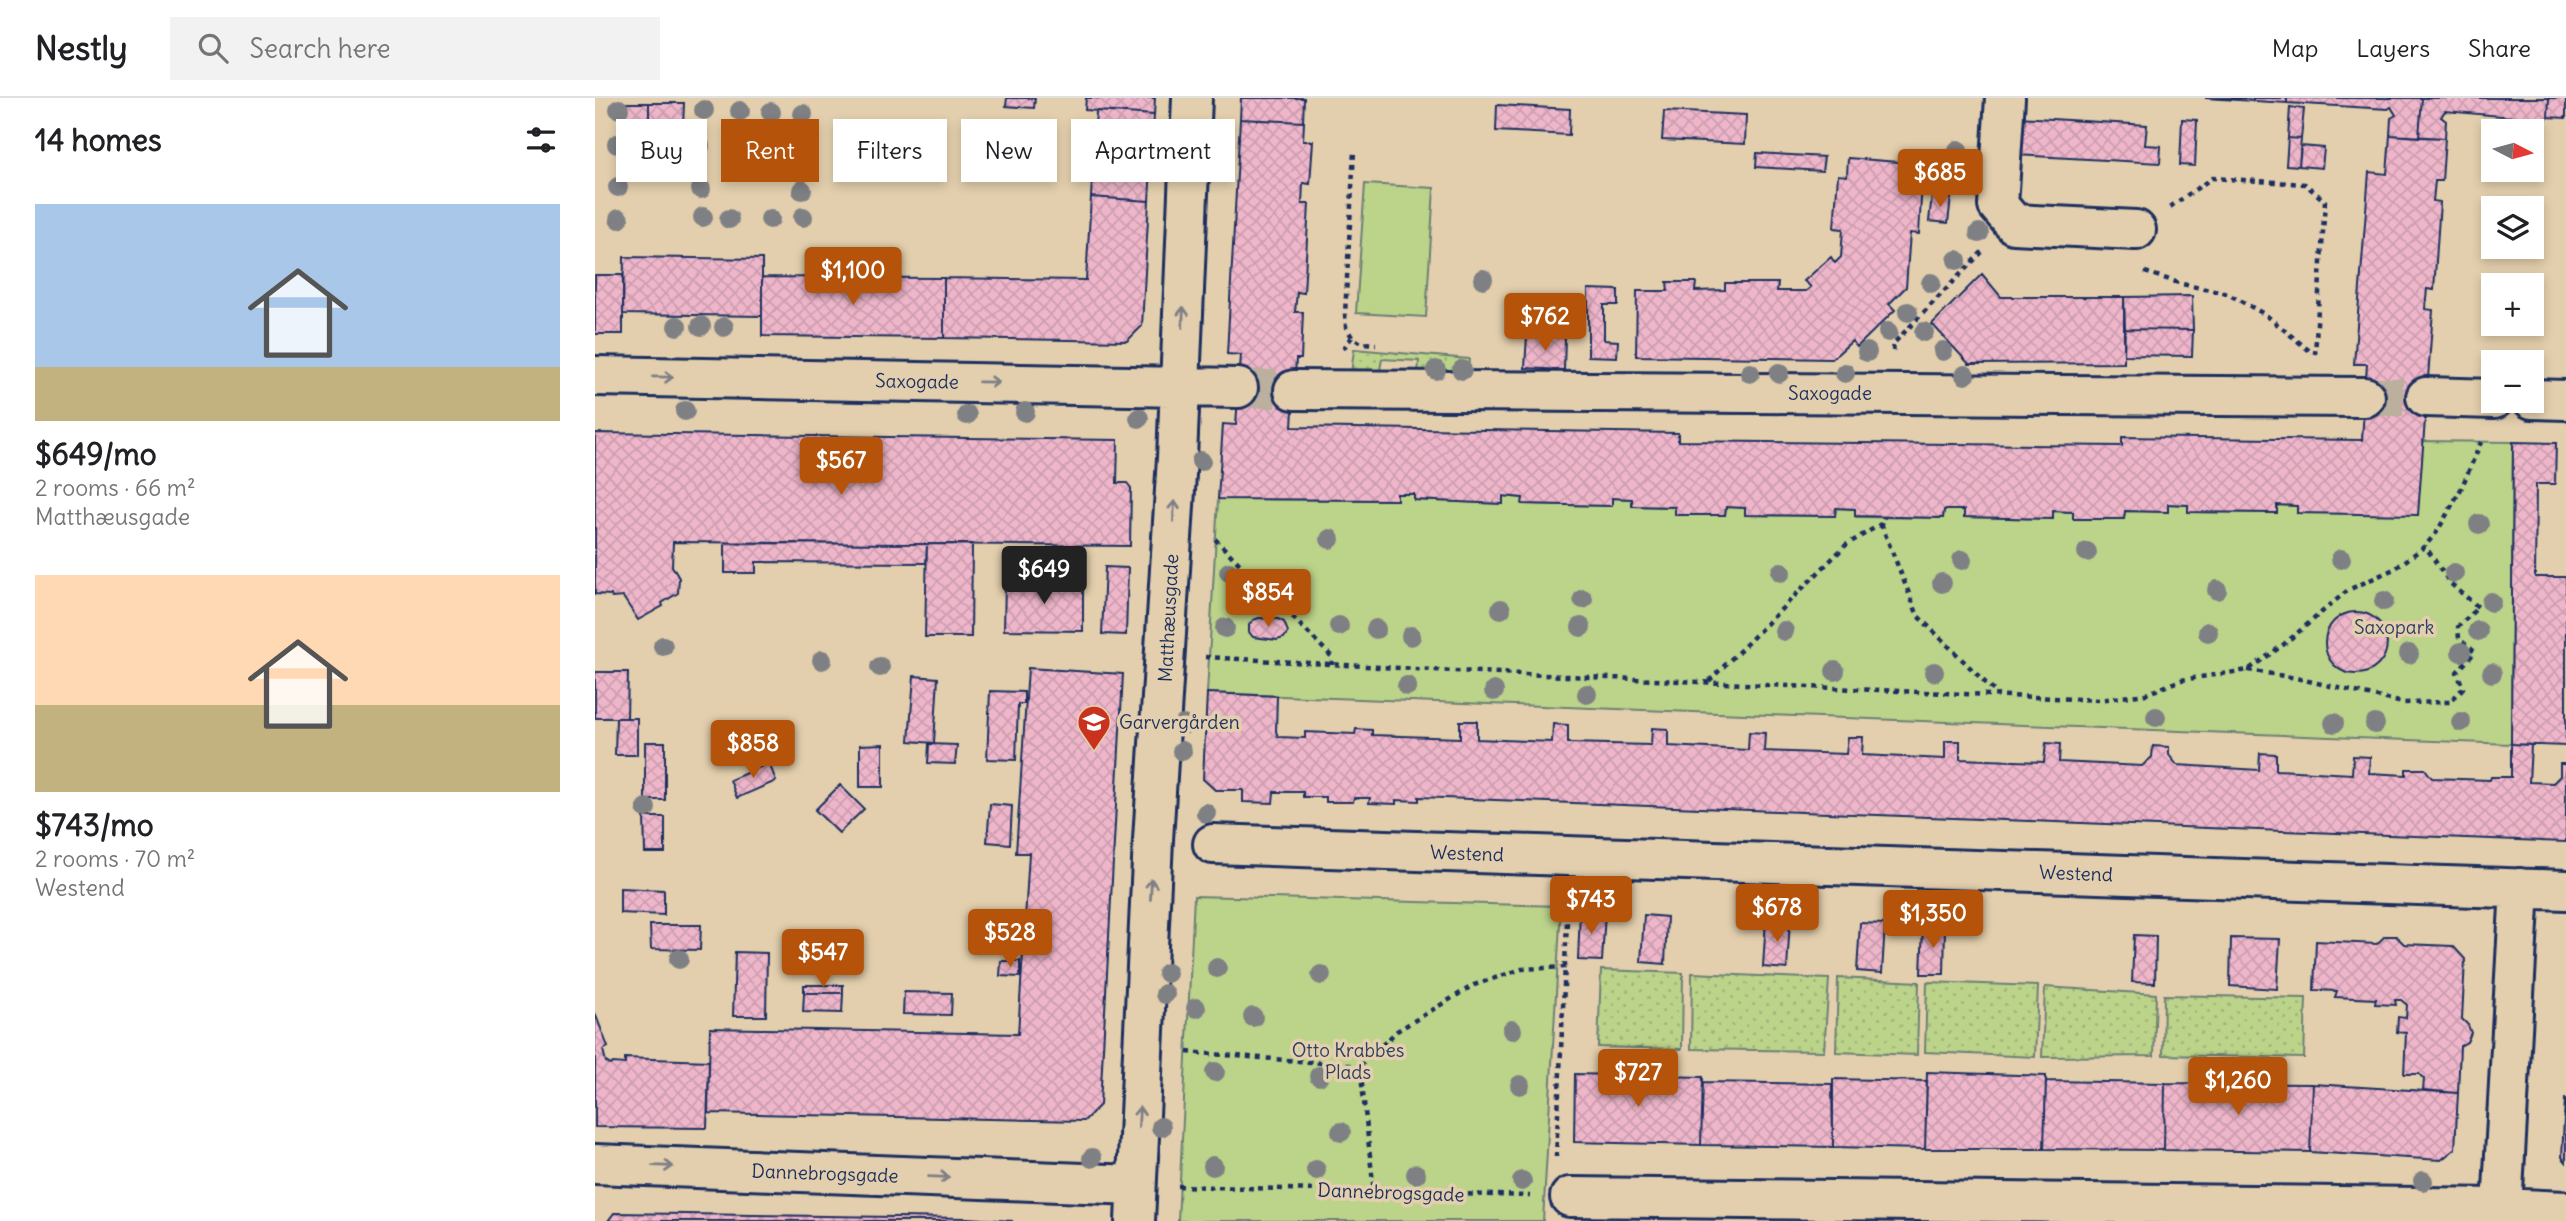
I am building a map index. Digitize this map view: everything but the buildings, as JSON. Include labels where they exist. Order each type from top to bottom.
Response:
[{"type":"street","name":"Matthæusgade","points":[[1135,1203],[1173,522],[1192,98]]},
{"type":"street","points":[[2005,98],[1997,205],[2014,224],[2136,230]]},
{"type":"street","name":"Saxogade","points":[[595,376],[1238,388]]},
{"type":"street","name":"Saxogade","points":[[1294,390],[2365,397]]},
{"type":"street","points":[[2426,397],[2481,399]]},
{"type":"street","points":[[2544,399],[2566,400]]},
{"type":"street","name":"Westend","points":[[1213,844],[2566,890]]},
{"type":"street","points":[[2502,1208],[2520,888]]},
{"type":"street","name":"Dannebrogsgade","points":[[595,1164],[1135,1203]]},
{"type":"street","points":[[1562,1197],[2566,1210]]},
{"type":"path","points":[[1352,337],[1346,327],[1345,314],[1354,151]]},
{"type":"path","points":[[2212,178],[2305,184],[2325,201],[2315,356],[2266,315],[2228,293],[2182,284],[2138,270],[2136,230],[2212,178]]},
{"type":"path","points":[[1884,394],[1894,343],[1969,263],[2014,224]]},
{"type":"path","points":[[2248,670],[2283,645],[2348,590],[2396,568],[2425,546],[2437,532],[2456,498],[2481,442],[2488,413]]},
{"type":"path","points":[[1708,682],[1846,545],[1881,524],[1884,517]]},
{"type":"path","points":[[1173,522],[1216,540],[1332,657],[1332,665]]},
{"type":"path","points":[[1881,524],[1918,616],[1998,695]]},
{"type":"path","points":[[1209,657],[2099,700],[2146,694],[2181,680],[2248,670],[2296,678],[2403,703],[2450,702],[2463,688],[2457,672],[2475,652],[2459,639],[2458,626],[2478,607],[2450,583],[2425,546]]},
{"type":"path","points":[[1562,1197],[1569,857]]},
{"type":"path","points":[[1143,1049],[1360,1066],[1397,1031],[1474,985],[1522,969],[1566,967]]},
{"type":"path","points":[[1360,1066],[1374,1192]]},
{"type":"path","name":"Dannebrogsgade","points":[[1135,1203],[1374,1192],[1562,1197]]},
{"type":"green space","points":[[1365,184],[1434,188],[1426,317],[1356,313]]},
{"type":"green space","points":[[1354,349],[1469,359],[1468,376],[1418,374],[1419,361],[1382,359],[1379,375],[1351,374]]},
{"type":"green space","name":"Saxopark","points":[[2423,441],[2513,442],[2511,744],[1207,693],[1218,499],[1397,500],[1397,494],[1414,494],[1414,500],[1503,504],[1503,496],[1523,498],[1523,504],[1611,506],[1612,498],[1632,499],[1632,506],[1675,507],[1675,515],[1725,515],[1726,507],[1745,508],[1746,515],[1834,516],[1836,508],[1855,509],[1856,517],[1943,518],[1944,510],[1964,510],[1964,517],[2053,519],[2053,511],[2073,512],[2074,519],[2123,519],[2125,511],[2168,512],[2168,504],[2188,505],[2189,512],[2276,513],[2277,505],[2297,506],[2297,513]]},
{"type":"green space","name":"Otto Krabbes Plads","points":[[1194,896],[1561,906],[1543,1221],[1178,1221]]},
{"type":"green space","points":[[1601,970],[1683,973],[1682,1049],[1598,1047]]},
{"type":"green space","points":[[1692,973],[1829,979],[1824,1051],[1691,1049]]},
{"type":"green space","points":[[1838,978],[1919,982],[1917,1055],[1836,1052]]},
{"type":"green space","points":[[1927,982],[2038,986],[2035,1057],[1925,1052]]},
{"type":"green space","points":[[2045,987],[2156,994],[2154,1056],[2042,1057]]},
{"type":"green space","points":[[2164,995],[2306,998],[2304,1058],[2163,1055]]},
{"type":"tunnel","points":[[1238,388],[1294,390]]},
{"type":"tunnel","points":[[2365,397],[2426,397]]},
{"type":"place","name":"Garvergården","points":[[1094,752]]}]
